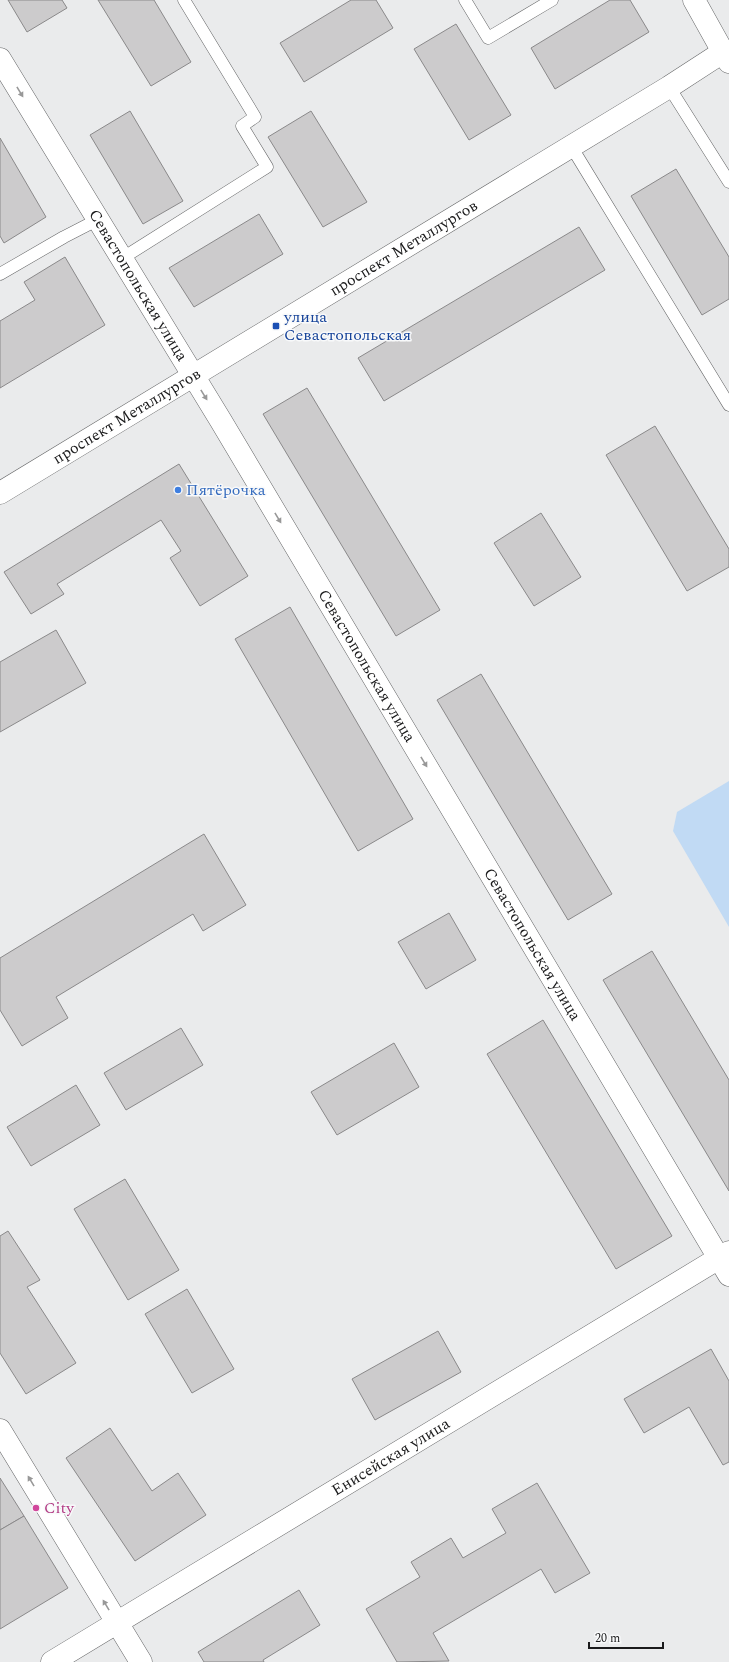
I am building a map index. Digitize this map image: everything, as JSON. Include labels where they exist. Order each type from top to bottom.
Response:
[{"type":"street","points":[[694,0],[726,57]]},
{"type":"street","name":"проспект Металлургов","points":[[0,493],[669,87],[726,57]]},
{"type":"street","name":"Севастопольская улица","points":[[0,59],[192,376],[221,421],[726,1262]]},
{"type":"street","name":"Енисейская улица","points":[[52,1662],[726,1262]]},
{"type":"street","points":[[0,1430],[140,1662]]},
{"type":"lane","points":[[121,259],[267,167],[242,126],[255,117],[184,0]]},
{"type":"lane","points":[[465,0],[488,38],[552,0]]},
{"type":"lane","points":[[669,87],[729,182]]},
{"type":"lane","points":[[571,146],[729,405]]},
{"type":"lane","points":[[0,274],[64,237],[98,220]]},
{"type":"shaded area","points":[[729,781],[729,927],[673,831],[677,812]]},
{"type":"building","points":[[8,0],[62,0],[67,8],[27,32]]},
{"type":"building","points":[[98,0],[154,0],[191,62],[151,86]]},
{"type":"building","points":[[351,0],[376,0],[393,28],[304,82],[280,43]]},
{"type":"building","points":[[610,0],[630,0],[649,32],[555,89],[531,48]]},
{"type":"building","points":[[456,24],[511,115],[469,140],[414,49]]},
{"type":"building","points":[[130,111],[183,201],[143,224],[90,135]]},
{"type":"building","points":[[311,111],[367,202],[323,227],[268,137]]},
{"type":"building","points":[[0,138],[46,217],[4,243],[0,236]]},
{"type":"building","points":[[676,169],[729,257],[729,299],[702,315],[631,196]]},
{"type":"building","points":[[259,214],[283,254],[194,307],[169,268]]},
{"type":"building","points":[[579,227],[605,270],[384,401],[358,358]]},
{"type":"building","points":[[65,257],[105,325],[0,388],[0,321],[35,300],[24,282]]},
{"type":"building","points":[[307,388],[440,610],[396,636],[263,414]]},
{"type":"building","points":[[655,426],[729,549],[729,567],[687,591],[606,455]]},
{"type":"building","points":[[179,464],[248,576],[200,606],[170,558],[181,551],[161,520],[57,584],[64,594],[31,614],[4,572]]},
{"type":"building","points":[[541,513],[581,577],[534,606],[494,543]]},
{"type":"building","points":[[290,607],[413,819],[358,851],[235,639]]},
{"type":"building","points":[[56,630],[86,683],[0,732],[0,662]]},
{"type":"building","points":[[481,674],[612,894],[568,920],[437,700]]},
{"type":"building","points":[[204,834],[246,905],[203,931],[193,914],[56,997],[68,1018],[22,1046],[0,1010],[0,958]]},
{"type":"building","points":[[449,913],[476,960],[426,989],[398,942]]},
{"type":"building","points":[[652,951],[729,1080],[729,1191],[603,980]]},
{"type":"building","points":[[543,1020],[672,1236],[616,1269],[487,1054]]},
{"type":"building","points":[[181,1028],[203,1065],[126,1110],[104,1073]]},
{"type":"building","points":[[394,1043],[419,1087],[337,1135],[311,1092]]},
{"type":"building","points":[[76,1085],[100,1125],[31,1166],[7,1127]]},
{"type":"building","points":[[125,1179],[179,1270],[128,1300],[74,1209]]},
{"type":"building","points":[[8,1231],[40,1280],[27,1287],[76,1363],[26,1394],[0,1353],[0,1236]]},
{"type":"building","points":[[187,1289],[234,1369],[192,1393],[145,1314]]},
{"type":"building","points":[[438,1331],[461,1372],[375,1420],[352,1379]]},
{"type":"building","points":[[711,1349],[729,1381],[729,1462],[723,1465],[689,1407],[644,1433],[624,1399]]},
{"type":"building","points":[[110,1428],[152,1491],[178,1473],[206,1515],[135,1561],[66,1458]]},
{"type":"building","points":[[0,1478],[24,1516],[0,1530]]},
{"type":"building","points":[[537,1483],[590,1573],[555,1593],[541,1569],[433,1633],[449,1661],[397,1662],[366,1609],[420,1577],[411,1562],[451,1538],[463,1558],[506,1533],[492,1509]]},
{"type":"building","points":[[24,1516],[68,1588],[0,1629],[0,1530]]},
{"type":"building","points":[[299,1590],[320,1625],[263,1660],[264,1662],[204,1662],[198,1652]]},
{"type":"place","name":"улица Севастопольская","points":[[276,326]]},
{"type":"place","name":"Пятёрочка","points":[[178,490]]},
{"type":"place","name":"City","points":[[36,1508]]}]
